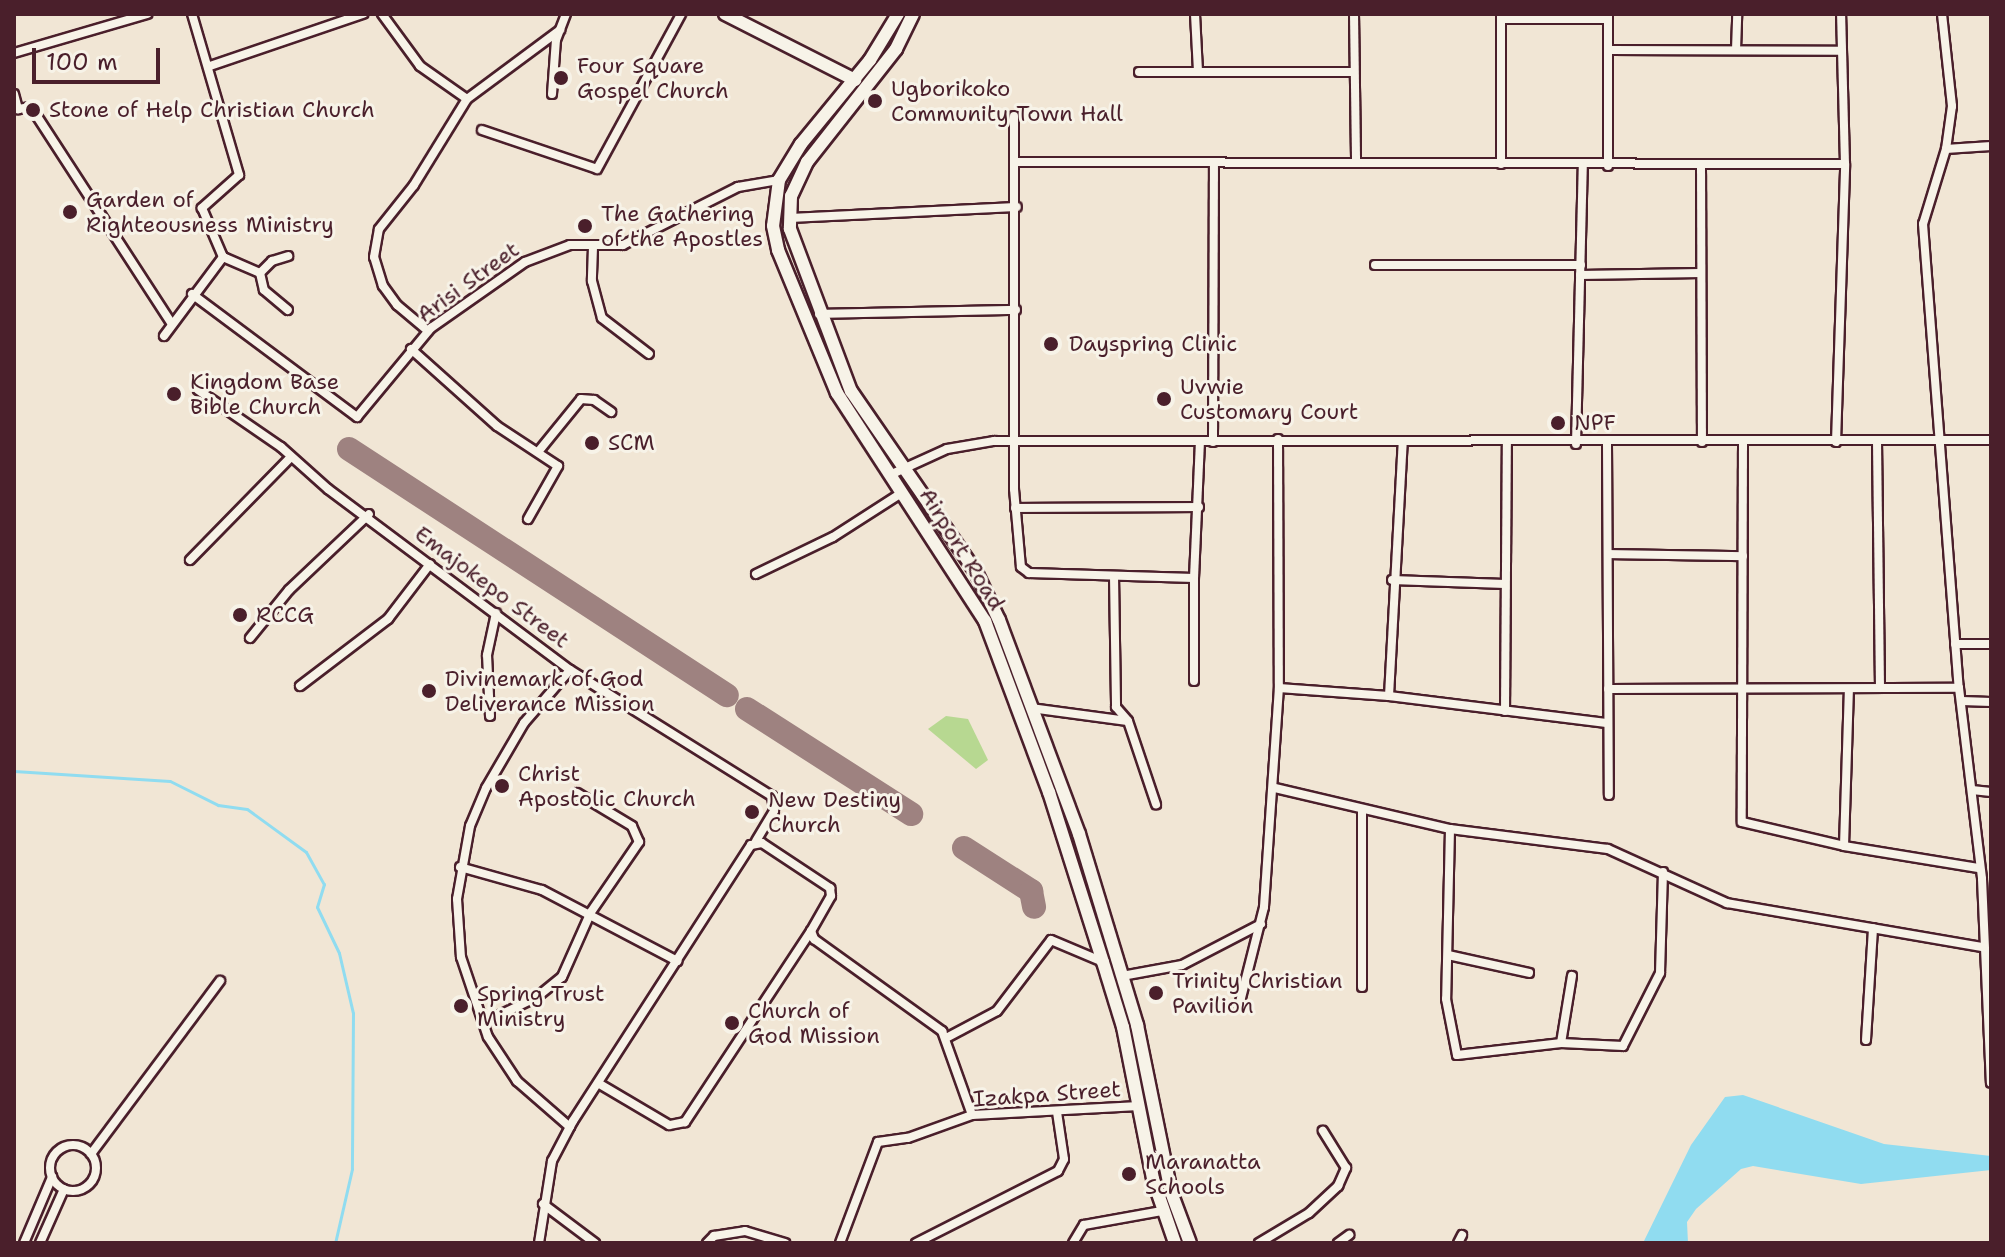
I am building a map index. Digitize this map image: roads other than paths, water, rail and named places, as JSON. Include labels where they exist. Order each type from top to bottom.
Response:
[{"type":"main road","points":[[725,14],[855,80]]},
{"type":"main road","name":"Airport Road","points":[[898,14],[855,80],[801,144],[779,180],[773,226],[778,250],[819,359],[985,621],[1055,790],[1122,976],[1171,1192],[1190,1243]]},
{"type":"main road","points":[[789,218],[791,196],[807,162],[896,49],[913,14]]},
{"type":"main road","name":"Airport Road","points":[[789,218],[819,314],[851,391],[976,572],[1031,708],[1103,962],[1162,1211],[1175,1243]]},
{"type":"street","points":[[14,53],[147,14]]},
{"type":"street","points":[[192,14],[210,66],[239,175],[202,208],[223,257],[260,273]]},
{"type":"street","points":[[210,66],[363,14]]},
{"type":"street","points":[[382,14],[420,66],[467,99]]},
{"type":"street","points":[[552,94],[560,30],[566,14]]},
{"type":"street","points":[[482,130],[597,169],[681,14]]},
{"type":"street","points":[[1195,14],[1198,72]]},
{"type":"street","points":[[1354,14],[1356,163]]},
{"type":"street","points":[[1736,50],[1737,14]]},
{"type":"street","points":[[1836,442],[1845,164],[1841,14]]},
{"type":"street","points":[[1942,14],[1952,106],[1946,149],[1923,224],[1959,688],[1978,868],[1986,880],[1982,947],[1991,1083]]},
{"type":"street","points":[[1501,164],[1501,16],[1608,16],[1608,166]]},
{"type":"street","points":[[428,331],[397,305],[383,286],[374,257],[375,238],[467,99],[560,30]]},
{"type":"street","points":[[1610,50],[1841,51]]},
{"type":"street","points":[[1139,72],[1354,72]]},
{"type":"street","points":[[14,94],[18,109],[31,107],[172,324]]},
{"type":"street","points":[[1014,116],[1018,162],[1015,508],[1016,547],[1021,567],[1029,573],[1194,578]]},
{"type":"street","points":[[1946,149],[1991,146]]},
{"type":"street","points":[[1018,162],[1583,166],[1845,164]]},
{"type":"street","points":[[1213,442],[1214,162]]},
{"type":"street","points":[[1701,164],[1702,442]]},
{"type":"street","points":[[1576,444],[1583,166]]},
{"type":"street","name":"Arisi Street","points":[[192,294],[357,417],[428,331],[548,249],[623,245],[738,187],[779,180]]},
{"type":"street","points":[[789,218],[1017,207]]},
{"type":"street","points":[[593,247],[592,281],[602,318],[649,354]]},
{"type":"street","points":[[260,273],[272,261],[288,256]]},
{"type":"street","points":[[164,336],[192,294],[223,257]]},
{"type":"street","points":[[1375,265],[1581,265]]},
{"type":"street","points":[[260,273],[264,290],[288,310]]},
{"type":"street","points":[[1580,275],[1701,273]]},
{"type":"street","points":[[819,314],[1016,310]]},
{"type":"street","points":[[411,349],[497,426],[538,452],[559,470],[528,519]]},
{"type":"street","name":"Emajokepo Street","points":[[198,390],[369,514],[570,670],[772,796],[774,811],[756,841]]},
{"type":"street","points":[[538,452],[581,399],[594,400],[611,412]]},
{"type":"street","points":[[892,474],[947,449],[1014,441],[1213,442],[1278,439],[1607,444],[1991,440]]},
{"type":"street","points":[[1239,1006],[1261,924],[1275,788],[1279,688],[1278,439]]},
{"type":"street","points":[[1389,696],[1392,580],[1403,441]]},
{"type":"street","points":[[1194,681],[1194,578],[1200,442]]},
{"type":"street","points":[[1743,442],[1742,822],[1844,846],[1978,868]]},
{"type":"street","points":[[1877,442],[1880,688]]},
{"type":"street","points":[[1505,711],[1507,443]]},
{"type":"street","points":[[1607,444],[1606,723],[1609,795]]},
{"type":"street","points":[[190,560],[290,458]]},
{"type":"street","points":[[756,574],[833,537],[903,492]]},
{"type":"street","points":[[1015,508],[1199,507]]},
{"type":"street","points":[[250,638],[289,590],[369,514]]},
{"type":"street","points":[[1609,554],[1743,556]]},
{"type":"street","points":[[300,686],[388,619],[430,564]]},
{"type":"street","points":[[1114,576],[1116,707],[1128,721],[1156,804]]},
{"type":"street","points":[[1392,580],[1505,584]]},
{"type":"street","points":[[490,716],[487,655],[496,613]]},
{"type":"street","points":[[1955,644],[1991,644]]},
{"type":"street","points":[[570,670],[524,723],[502,759],[470,826],[460,867],[461,957],[483,1023],[517,1081],[570,1127]]},
{"type":"street","points":[[1279,688],[1389,696],[1606,723]]},
{"type":"street","points":[[1608,689],[1959,688]]},
{"type":"street","points":[[1844,846],[1849,690]]},
{"type":"street","points":[[1962,701],[1991,702]]},
{"type":"street","points":[[1031,708],[1128,721]]},
{"type":"street","points":[[1275,788],[1450,829],[1608,849],[1727,903],[1982,947]]},
{"type":"street","points":[[1972,790],[1991,792]]},
{"type":"street","points":[[483,1023],[537,997],[562,977],[591,912],[639,842],[632,826],[577,793]]},
{"type":"street","points":[[1362,809],[1362,987]]},
{"type":"street","points":[[1450,829],[1446,999],[1457,1055],[1561,1043],[1623,1046],[1660,973],[1663,872]]},
{"type":"street","points":[[539,1243],[552,1161],[570,1127],[598,1083],[677,961],[756,841],[830,888],[831,896],[811,931],[685,1122],[669,1125],[598,1083]]},
{"type":"street","points":[[460,867],[542,890],[591,912],[677,961]]},
{"type":"street","points":[[1122,976],[1182,965],[1261,924]]},
{"type":"street","points":[[1866,1040],[1873,928]]},
{"type":"street","points":[[811,931],[814,939],[948,1037],[972,1115]]},
{"type":"street","points":[[948,1037],[997,1011],[1051,940],[1103,962]]},
{"type":"street","points":[[1448,955],[1529,973]]},
{"type":"street","points":[[1561,1043],[1572,976]]},
{"type":"street","points":[[91,1154],[220,981]]},
{"type":"street","name":"Izakpa Street","points":[[840,1243],[878,1142],[908,1138],[972,1115],[1139,1106]]},
{"type":"street","points":[[916,1243],[1058,1171],[1064,1159],[1057,1112]]},
{"type":"street","points":[[1259,1243],[1309,1213],[1338,1186],[1346,1168],[1341,1153],[1323,1131]]},
{"type":"street","points":[[24,1243],[52,1177],[51,1161],[61,1148],[77,1145],[91,1154],[96,1170],[88,1185],[64,1189]]},
{"type":"street","points":[[52,1177],[64,1189]]},
{"type":"street","points":[[40,1243],[64,1189]]},
{"type":"street","points":[[543,1204],[595,1243]]},
{"type":"street","points":[[1073,1243],[1084,1225],[1162,1211]]},
{"type":"street","points":[[707,1243],[714,1236],[745,1231],[785,1243]]},
{"type":"street","points":[[1338,1243],[1349,1235]]},
{"type":"water","points":[[1743,1095],[1884,1144],[1991,1156],[1991,1170],[1861,1184],[1753,1166],[1741,1169],[1696,1209],[1687,1222],[1688,1243],[1643,1243],[1691,1145],[1725,1097]]},
{"type":"waterway","points":[[14,771],[170,781],[218,805],[247,809],[306,852],[324,884],[317,907],[339,953],[353,1013],[352,1169],[335,1243]]},
{"type":"place","name":"Four Square Gospel Church","points":[[561,78]]},
{"type":"place","name":"Ugborikoko Community Town Hall","points":[[875,101]]},
{"type":"place","name":"Stone of Help Christian Church","points":[[33,110]]},
{"type":"place","name":"Garden of Righteousness Ministry","points":[[70,212]]},
{"type":"place","name":"The Gathering of the Apostles","points":[[585,226]]},
{"type":"place","name":"Dayspring Clinic","points":[[1051,344]]},
{"type":"place","name":"Kingdom Base Bible Church","points":[[174,394]]},
{"type":"place","name":"Uvwie Customary Court","points":[[1164,399]]},
{"type":"place","name":"NPF","points":[[1558,423]]},
{"type":"place","name":"SCM","points":[[592,443]]},
{"type":"place","name":"RCCG","points":[[240,615]]},
{"type":"place","name":"Divinemark of God Deliverance Mission","points":[[429,691]]},
{"type":"place","name":"Christ Apostolic Church","points":[[502,786]]},
{"type":"place","name":"New Destiny Church","points":[[752,812]]},
{"type":"place","name":"Trinity Christian Pavilion","points":[[1156,993]]},
{"type":"place","name":"Spring Trust Ministry","points":[[461,1006]]},
{"type":"place","name":"Church of God Mission","points":[[732,1023]]},
{"type":"place","name":"Maranatta Schools","points":[[1129,1174]]}]
